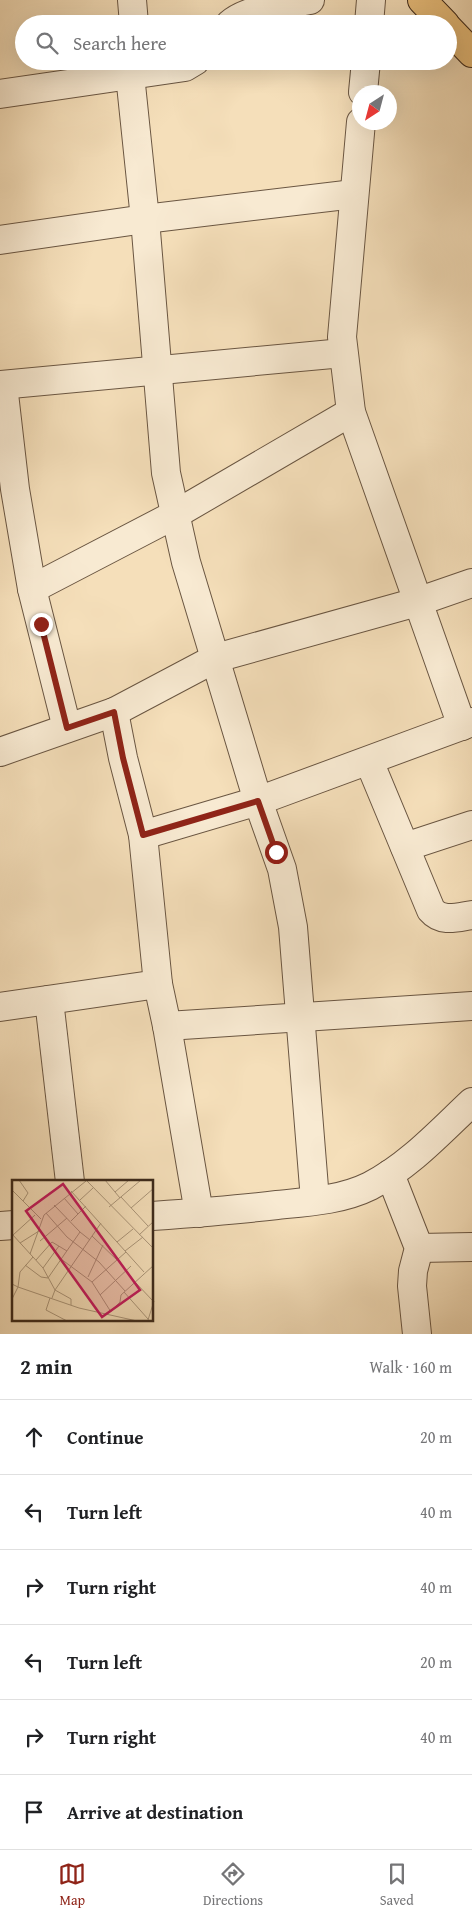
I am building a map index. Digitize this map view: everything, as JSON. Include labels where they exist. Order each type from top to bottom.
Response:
[{"type":"main road","points":[[422,0],[436,15]]},
{"type":"street","points":[[132,0],[133,15]]},
{"type":"street","points":[[246,15],[271,7],[310,0]]},
{"type":"street","points":[[370,15],[371,0]]},
{"type":"street","points":[[0,94],[136,70],[166,473],[186,562],[258,801],[282,869],[293,928],[315,1200]]},
{"type":"street","points":[[364,85],[365,70]]},
{"type":"street","points":[[143,835],[258,801],[467,724],[417,602],[351,412],[342,337],[359,130]]},
{"type":"street","points":[[0,240],[146,219],[354,194]]},
{"type":"street","points":[[67,728],[32,588],[15,490],[2,385],[343,353]]},
{"type":"street","points":[[32,588],[176,514],[351,412]]},
{"type":"street","points":[[0,752],[114,712],[216,658],[417,602],[472,583]]},
{"type":"street","points":[[114,712],[123,758],[143,835],[158,984],[168,1026],[199,1213]]},
{"type":"street","points":[[369,761],[428,906],[434,915],[448,918],[472,915]]},
{"type":"street","points":[[405,847],[472,825]]},
{"type":"street","points":[[0,1006],[158,984]]},
{"type":"street","points":[[49,1000],[70,1180]]},
{"type":"street","points":[[168,1026],[472,1006]]},
{"type":"street","points":[[154,1216],[199,1213],[315,1200],[341,1196],[368,1187],[390,1174],[418,1152],[472,1102]]},
{"type":"street","points":[[390,1174],[419,1248],[412,1286],[417,1334]]},
{"type":"street","points":[[419,1248],[472,1247]]},
{"type":"route","points":[[41,624],[67,728],[114,712],[123,758],[143,835],[258,801],[276,852]]}]
